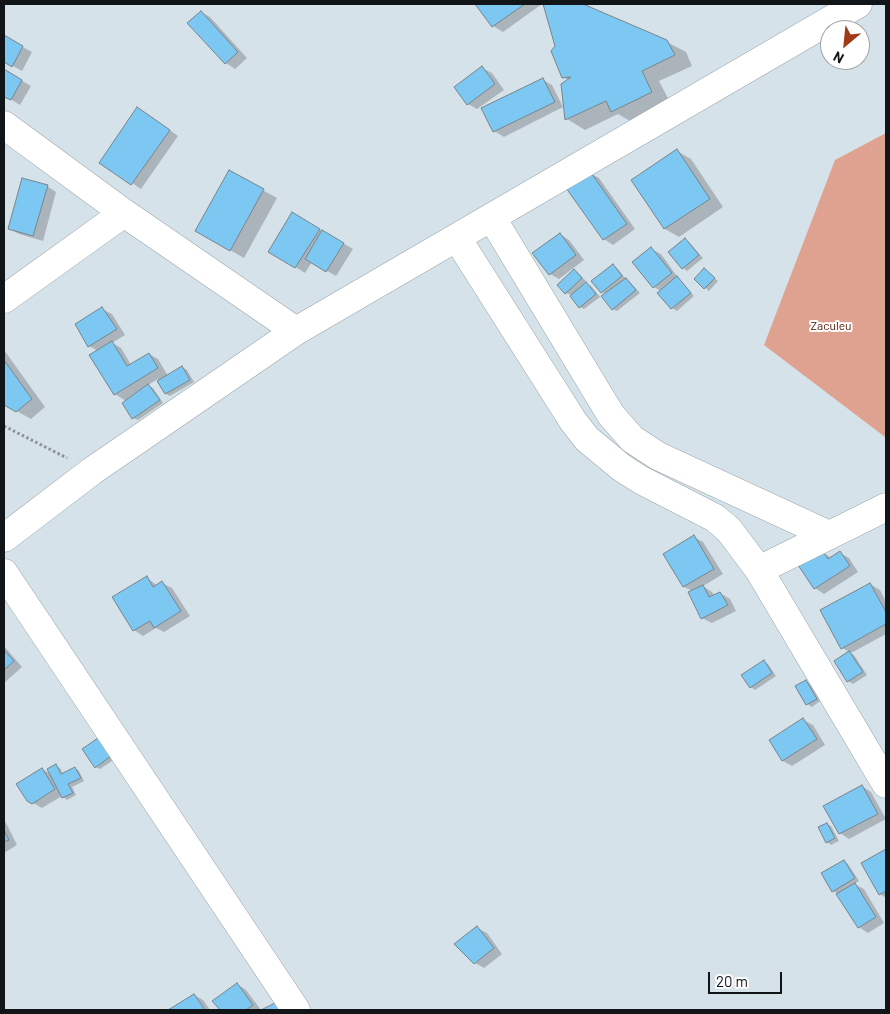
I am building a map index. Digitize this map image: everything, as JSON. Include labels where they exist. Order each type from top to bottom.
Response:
[{"type":"street","points":[[4,538],[92,471],[296,331],[858,4]]},
{"type":"street","points":[[5,135],[124,213],[296,331]]},
{"type":"street","points":[[4,299],[124,213]]},
{"type":"street","points":[[492,218],[611,415],[632,438],[658,456],[829,535]]},
{"type":"street","points":[[457,238],[573,422],[587,439],[604,455],[641,480],[715,518],[729,530],[759,570],[886,784]]},
{"type":"street","points":[[759,570],[886,507]]},
{"type":"street","points":[[4,573],[296,1010]]},
{"type":"path","points":[[4,426],[92,471]]},
{"type":"green space","name":"Zaculeu","points":[[886,133],[885,437],[764,345],[835,160]]},
{"type":"building","points":[[475,4],[525,4],[492,27]]},
{"type":"building","points":[[543,4],[583,4],[667,40],[675,55],[642,71],[652,92],[611,112],[606,101],[565,120],[561,84],[571,77],[562,78],[551,51],[555,46]]},
{"type":"building","points":[[201,11],[238,52],[225,64],[187,23]]},
{"type":"building","points":[[4,35],[23,46],[12,67],[4,62]]},
{"type":"building","points":[[482,66],[495,84],[467,105],[454,87]]},
{"type":"building","points":[[4,69],[22,80],[11,100],[4,97]]},
{"type":"building","points":[[543,78],[555,102],[493,132],[481,108]]},
{"type":"building","points":[[137,107],[170,130],[131,185],[99,163]]},
{"type":"building","points":[[677,149],[710,199],[664,229],[631,180]]},
{"type":"building","points":[[229,170],[264,189],[230,251],[195,231]]},
{"type":"building","points":[[590,171],[627,224],[603,240],[566,188]]},
{"type":"building","points":[[22,178],[48,185],[33,236],[8,229]]},
{"type":"building","points":[[292,212],[320,229],[295,268],[268,252]]},
{"type":"building","points":[[322,230],[344,243],[326,272],[305,259]]},
{"type":"building","points":[[560,233],[576,255],[549,275],[532,253]]},
{"type":"building","points":[[685,238],[699,255],[682,269],[668,252]]},
{"type":"building","points":[[651,247],[672,273],[653,288],[632,262]]},
{"type":"building","points":[[613,264],[622,276],[601,293],[591,281]]},
{"type":"building","points":[[704,268],[715,278],[704,289],[694,279]]},
{"type":"building","points":[[574,269],[582,278],[565,294],[557,285]]},
{"type":"building","points":[[677,276],[691,293],[671,309],[657,293]]},
{"type":"building","points":[[626,278],[636,290],[612,310],[601,296]]},
{"type":"building","points":[[586,282],[596,294],[579,308],[570,296]]},
{"type":"building","points":[[102,307],[117,329],[88,347],[75,324]]},
{"type":"building","points":[[112,341],[127,366],[149,353],[158,368],[114,395],[89,355]]},
{"type":"building","points":[[4,360],[32,399],[16,412],[4,405]]},
{"type":"building","points":[[182,366],[190,380],[165,394],[157,381]]},
{"type":"building","points":[[148,384],[160,400],[132,419],[122,403]]},
{"type":"building","points":[[694,535],[714,569],[683,587],[663,554]]},
{"type":"building","points":[[822,550],[828,559],[840,551],[850,566],[814,589],[798,565]]},
{"type":"building","points":[[147,576],[153,587],[162,581],[181,611],[154,628],[150,621],[133,631],[112,597]]},
{"type":"building","points":[[870,583],[886,612],[886,624],[841,649],[820,610]]},
{"type":"building","points":[[703,585],[709,597],[720,592],[728,605],[701,619],[688,592]]},
{"type":"building","points":[[4,650],[14,661],[4,670]]},
{"type":"building","points":[[849,651],[863,672],[847,682],[834,661]]},
{"type":"building","points":[[764,660],[772,673],[750,688],[741,675]]},
{"type":"building","points":[[806,680],[817,699],[806,705],[795,686]]},
{"type":"building","points":[[803,718],[817,739],[782,761],[769,740]]},
{"type":"building","points":[[98,738],[111,756],[95,768],[82,749]]},
{"type":"building","points":[[56,764],[61,774],[75,767],[81,778],[68,784],[73,793],[62,798],[47,769]]},
{"type":"building","points":[[42,768],[55,789],[32,804],[27,801],[16,784]]},
{"type":"building","points":[[862,785],[878,814],[839,834],[823,806]]},
{"type":"building","points":[[827,823],[835,838],[826,843],[818,827]]},
{"type":"building","points":[[4,830],[9,840],[4,842]]},
{"type":"building","points":[[886,849],[886,891],[879,895],[861,863]]},
{"type":"building","points":[[844,860],[855,878],[832,892],[821,873]]},
{"type":"building","points":[[855,883],[876,917],[858,928],[836,894]]},
{"type":"building","points":[[477,926],[494,948],[474,964],[454,944]]},
{"type":"building","points":[[237,983],[253,1005],[246,1010],[220,1010],[212,1001]]},
{"type":"building","points":[[194,994],[205,1010],[168,1010]]},
{"type":"building","points":[[277,1002],[283,1010],[261,1010]]}]
